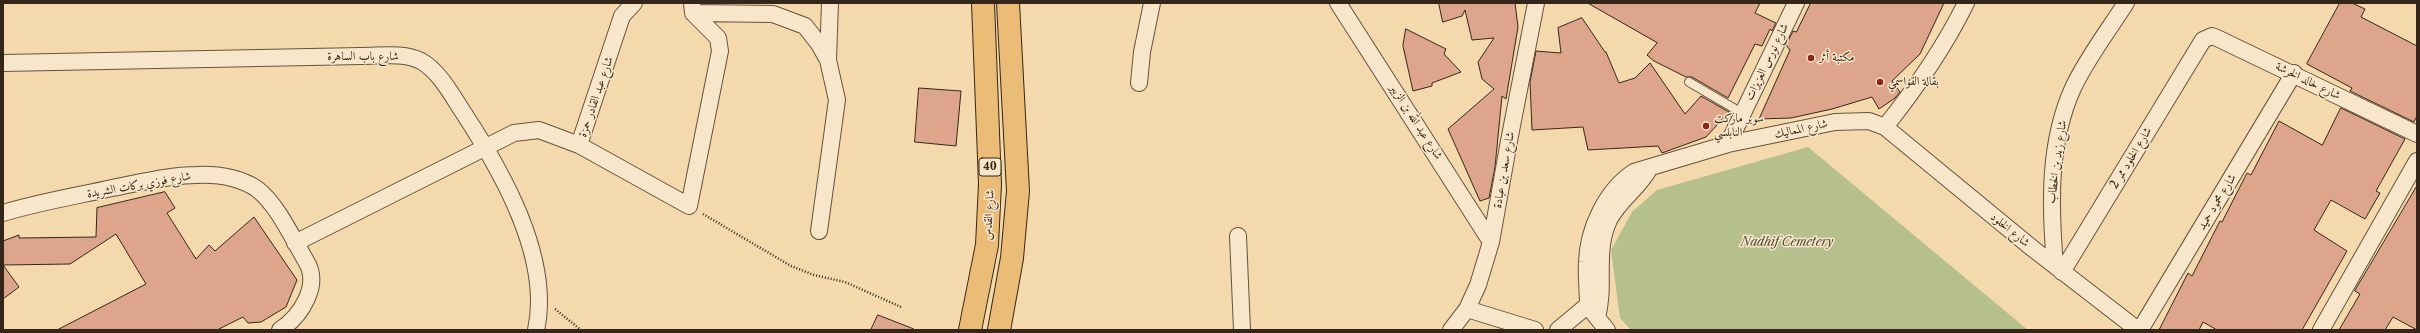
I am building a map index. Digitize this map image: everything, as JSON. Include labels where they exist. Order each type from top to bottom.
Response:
[{"type":"highway","name":"شارع القدس","points":[[970,330],[987,245],[990,184],[983,3]]},
{"type":"highway","name":"40","points":[[999,330],[1012,258],[1018,191],[1008,3]]},
{"type":"street","name":"شارع عبد القادر حمزة","points":[[295,242],[485,146],[514,133],[535,129],[579,145],[622,16],[634,3]]},
{"type":"street","points":[[819,231],[837,100],[828,60],[830,3]]},
{"type":"street","points":[[1139,83],[1142,52],[1152,3]]},
{"type":"street","name":"شارع عبد الله بن الزبير","points":[[1338,3],[1491,242]]},
{"type":"street","points":[[1885,127],[1910,95],[1935,57],[1966,3]]},
{"type":"street","name":"شارع زيد بن الخطاب","points":[[2059,268],[2050,208],[2053,174],[2064,113],[2073,88],[2126,3]]},
{"type":"street","name":"شارع نورس العزيزات","points":[[1728,144],[1792,4]]},
{"type":"street","name":"شارع سعد بن عبادة","points":[[1451,330],[1467,308],[1478,285],[1491,242],[1534,6]]},
{"type":"street","points":[[579,145],[689,206],[720,51],[718,38],[692,8]]},
{"type":"street","points":[[692,8],[773,14],[792,20],[812,33],[828,60]]},
{"type":"street","name":"شارع خالد الخرشة","points":[[2200,44],[2207,37],[2212,36],[2417,134]]},
{"type":"street","name":"شارع الخلود ممر 2","points":[[2059,268],[2200,44]]},
{"type":"street","name":"شارع باب الساهرة","points":[[3,63],[402,56],[420,60],[432,68],[443,81],[485,146],[527,236],[540,295],[536,330]]},
{"type":"street","name":"شارع محمود حميد","points":[[2139,330],[2294,74]]},
{"type":"street","name":"شارع المماليك","points":[[1595,308],[1586,262],[1589,242],[1598,217],[1615,189],[1642,172],[1728,144],[1835,122],[1869,121],[1885,127]]},
{"type":"street","name":"شارع الخلود","points":[[1885,127],[2059,268],[2139,330]]},
{"type":"street","points":[[2320,330],[2417,161]]},
{"type":"street","name":"شارع فوزي بركات الشريدة","points":[[3,213],[28,206],[152,180],[195,175],[228,177],[245,182],[270,201],[310,267],[311,286],[303,308],[280,330]]},
{"type":"street","points":[[1238,236],[1242,330]]},
{"type":"street","points":[[1467,308],[1535,330]]},
{"type":"street","points":[[1558,330],[1595,308],[1607,330]]},
{"type":"lane","points":[[1689,82],[1742,113]]},
{"type":"path","points":[[689,206],[791,266],[814,275],[845,282],[901,307]]},
{"type":"path","points":[[540,295],[581,330]]},
{"type":"green space","name":"Nadhif Cemetery","points":[[1808,147],[2028,330],[1631,330],[1620,318],[1611,250],[1632,212],[1657,190]]},
{"type":"building","points":[[1439,3],[1515,3],[1518,27],[1506,99],[1502,96],[1495,167],[1489,198],[1480,201],[1448,129],[1494,89],[1482,79],[1478,62],[1494,38],[1472,40],[1465,10],[1462,16],[1443,22]]},
{"type":"building","points":[[1588,3],[1760,3],[1755,13],[1776,23],[1772,31],[1770,29],[1762,46],[1755,44],[1728,98],[1692,77],[1686,77],[1654,61],[1647,55],[1657,43]]},
{"type":"building","points":[[1811,3],[1944,3],[1920,54],[1892,81],[1900,92],[1895,98],[1879,109],[1872,97],[1832,109],[1791,118],[1759,119],[1790,50],[1786,45],[1793,31],[1796,32]]},
{"type":"building","points":[[2340,3],[2352,3],[2365,9],[2361,17],[2417,46],[2417,116],[2414,122],[2350,91],[2352,88],[2307,64]]},
{"type":"building","points":[[1582,18],[1606,52],[1619,83],[1635,78],[1650,63],[1685,114],[1701,96],[1729,112],[1706,137],[1662,153],[1658,146],[1588,150],[1583,127],[1532,130],[1530,82],[1536,51],[1561,53],[1558,28]]},
{"type":"building","points":[[1406,29],[1446,49],[1444,54],[1461,72],[1432,83],[1432,86],[1413,91],[1403,46]]},
{"type":"building","points":[[919,88],[961,91],[956,146],[915,142]]},
{"type":"building","points":[[2341,108],[2405,139],[2376,191],[2380,193],[2365,219],[2331,200],[2314,230],[2347,251],[2302,330],[2217,330],[2203,322],[2199,330],[2159,330],[2188,273],[2192,276],[2220,221],[2222,222],[2247,173],[2251,175],[2279,121],[2322,145]]},
{"type":"building","points":[[2417,186],[2417,330],[2393,317],[2385,330],[2339,330],[2360,294],[2355,291]]},
{"type":"building","points":[[165,192],[175,208],[167,213],[196,259],[209,245],[215,251],[254,217],[297,280],[286,307],[261,322],[248,323],[243,317],[217,330],[57,330],[146,284],[116,234],[70,264],[3,265],[3,241],[19,235],[19,238],[96,237],[97,208]]},
{"type":"building","points":[[3,265],[19,287],[3,299]]},
{"type":"building","points":[[878,315],[914,329],[914,330],[871,330]]},
{"type":"place","name":"مكتبة أثر","points":[[1811,58]]},
{"type":"place","name":"بقالة القواسمي","points":[[1880,82]]},
{"type":"place","name":"سوبر ماركت النابلسي","points":[[1706,126]]}]
